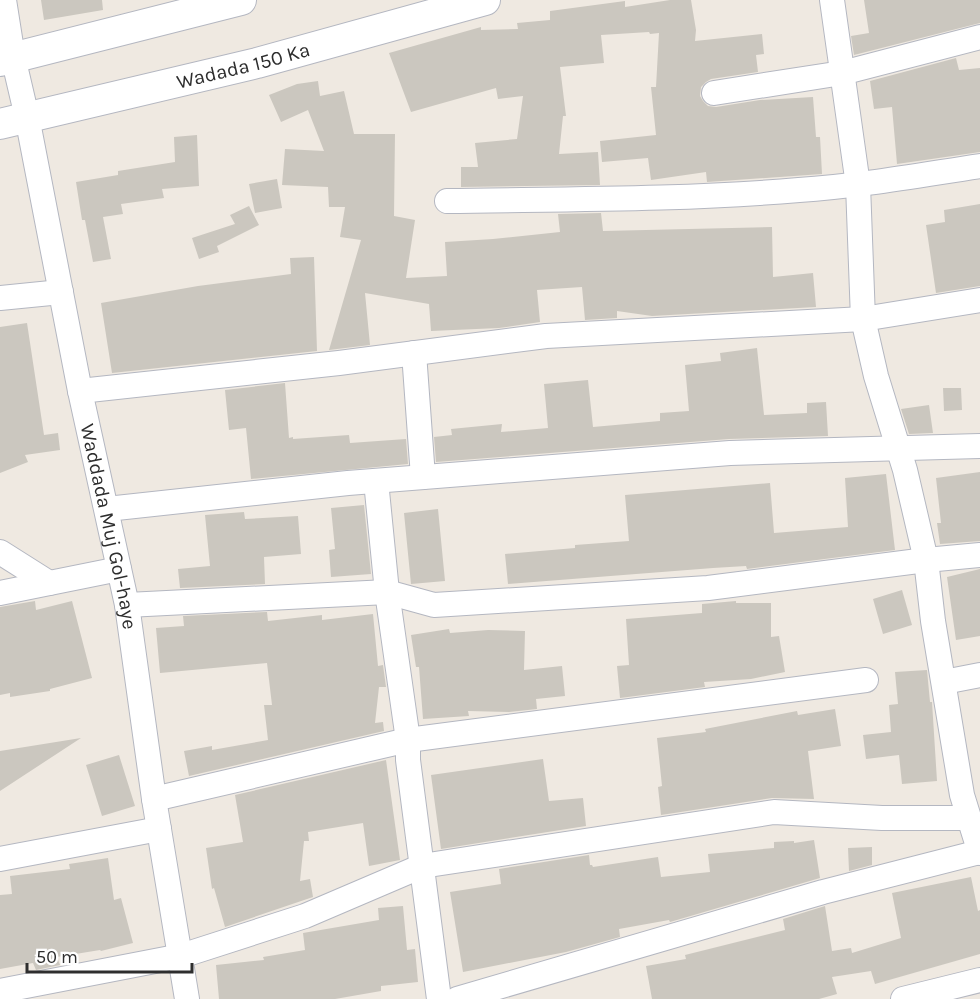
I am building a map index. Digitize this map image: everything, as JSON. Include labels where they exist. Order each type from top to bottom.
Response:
[{"type":"street","name":"Waddada Muj Gol-haye","points":[[4,0],[6,59],[14,120],[61,292],[80,391],[127,604],[154,799],[187,999]]},
{"type":"street","name":"Wadada 150 Ka","points":[[14,120],[257,63],[485,0]]},
{"type":"street","points":[[457,999],[823,892],[980,853],[944,682],[933,621],[926,560],[899,450],[876,376],[863,319],[858,184],[832,0]]},
{"type":"street","points":[[6,59],[233,1]]},
{"type":"street","points":[[714,93],[842,73],[980,38]]},
{"type":"street","points":[[447,201],[671,196],[798,190],[858,184],[980,166]]},
{"type":"street","points":[[0,297],[61,292]]},
{"type":"street","points":[[80,391],[546,336],[863,319],[980,300]]},
{"type":"street","points":[[414,353],[423,477]]},
{"type":"street","points":[[107,509],[376,481],[730,453],[980,446]]},
{"type":"street","points":[[376,481],[387,592],[408,740],[408,760],[439,999]]},
{"type":"street","points":[[0,552],[49,583]]},
{"type":"street","points":[[127,604],[387,592],[434,605],[708,588],[980,555]]},
{"type":"street","points":[[0,593],[120,569]]},
{"type":"street","points":[[944,682],[980,675]]},
{"type":"street","points":[[154,799],[408,740],[866,680]]},
{"type":"street","points":[[0,991],[181,956],[304,916],[422,866],[774,812],[882,818],[970,802]]},
{"type":"street","points":[[0,859],[159,829]]},
{"type":"street","points":[[903,999],[980,980]]},
{"type":"building","points":[[41,0],[102,0],[103,10],[44,20]]},
{"type":"building","points":[[670,0],[691,0],[696,30],[695,41],[762,34],[764,54],[756,55],[758,72],[711,79],[701,87],[700,96],[708,106],[716,107],[760,100],[813,97],[816,137],[820,137],[822,174],[707,182],[706,172],[651,180],[648,158],[602,162],[600,141],[656,135],[651,87],[656,87],[659,33],[650,34],[649,32],[601,35],[604,63],[560,67],[566,116],[563,116],[559,154],[598,152],[600,185],[461,187],[461,167],[478,167],[475,143],[517,139],[523,96],[498,99],[496,88],[411,112],[389,53],[481,27],[481,30],[518,29],[517,23],[550,20],[550,11],[625,1],[625,7]]},
{"type":"building","points":[[864,0],[980,0],[980,23],[854,55],[851,36],[869,33]]},
{"type":"building","points":[[956,58],[959,70],[980,68],[980,152],[897,164],[892,107],[874,109],[870,81]]},
{"type":"building","points":[[318,81],[320,96],[344,91],[354,134],[395,134],[394,216],[415,220],[406,278],[447,276],[445,242],[560,232],[558,214],[601,213],[603,231],[772,227],[773,277],[813,273],[816,307],[652,316],[617,311],[617,318],[585,320],[582,287],[537,290],[540,322],[499,328],[431,331],[429,304],[365,293],[370,345],[329,350],[361,240],[340,237],[345,207],[329,207],[328,187],[282,185],[285,149],[324,151],[308,110],[281,122],[269,95],[297,84]]},
{"type":"building","points":[[197,135],[199,186],[162,189],[164,198],[121,204],[123,214],[103,217],[111,259],[93,262],[85,220],[82,220],[76,182],[118,175],[118,171],[175,162],[174,137]]},
{"type":"building","points":[[277,179],[282,208],[255,213],[249,184]]},
{"type":"building","points":[[980,204],[980,286],[936,293],[926,225],[945,222],[944,210]]},
{"type":"building","points":[[249,206],[259,225],[217,246],[219,252],[199,259],[192,238],[235,224],[230,215]]},
{"type":"building","points":[[314,257],[317,351],[112,373],[101,303],[198,286],[291,274],[290,258]]},
{"type":"building","points":[[27,323],[44,435],[58,433],[60,450],[25,455],[28,462],[0,473],[0,327]]},
{"type":"building","points":[[757,348],[764,415],[807,413],[807,403],[826,402],[828,436],[729,439],[436,462],[434,437],[452,435],[451,429],[502,424],[501,432],[548,428],[544,384],[588,380],[593,427],[660,421],[660,413],[689,411],[685,365],[721,361],[720,353]]},
{"type":"building","points":[[285,383],[289,438],[349,435],[350,443],[406,439],[408,464],[251,479],[246,428],[229,430],[225,390]]},
{"type":"building","points":[[943,388],[961,388],[962,410],[944,411]]},
{"type":"building","points":[[929,405],[933,433],[909,434],[901,409]]},
{"type":"building","points":[[980,472],[980,541],[940,544],[937,523],[941,523],[936,478]]},
{"type":"building","points":[[886,474],[895,550],[747,569],[746,566],[713,568],[508,584],[505,554],[629,541],[625,495],[770,483],[774,533],[848,527],[845,478]]},
{"type":"building","points":[[364,505],[371,574],[331,577],[329,550],[335,549],[331,508]]},
{"type":"building","points":[[438,509],[445,581],[411,584],[404,513]]},
{"type":"building","points":[[244,512],[245,519],[298,516],[301,554],[264,557],[265,584],[180,588],[178,569],[210,566],[205,515]]},
{"type":"building","points":[[980,569],[980,636],[956,640],[947,577]]},
{"type":"building","points":[[902,590],[912,625],[883,634],[873,599]]},
{"type":"building","points":[[35,601],[36,610],[72,601],[92,678],[50,689],[50,691],[10,697],[10,693],[0,695],[0,607]]},
{"type":"building","points":[[736,601],[736,603],[771,603],[771,637],[779,636],[785,672],[751,679],[704,682],[705,687],[620,698],[617,666],[629,665],[626,619],[702,613],[702,604]]},
{"type":"building","points":[[267,612],[268,621],[322,615],[322,620],[373,614],[378,666],[383,665],[386,687],[379,687],[375,723],[383,722],[384,731],[189,776],[184,751],[212,746],[212,750],[268,740],[264,705],[272,705],[267,663],[160,673],[156,628],[184,626],[183,616]]},
{"type":"building","points":[[449,629],[450,633],[488,630],[525,631],[524,670],[562,666],[565,696],[536,699],[537,709],[509,712],[468,711],[469,716],[423,719],[419,667],[416,667],[411,635]]},
{"type":"building","points":[[927,670],[930,702],[932,702],[937,781],[902,784],[899,755],[866,759],[863,735],[891,732],[889,705],[898,704],[895,672]]},
{"type":"building","points":[[835,709],[841,746],[808,751],[814,799],[772,798],[661,815],[658,787],[662,786],[657,738],[706,732],[705,729],[797,711],[798,715]]},
{"type":"building","points":[[81,738],[0,791],[0,751]]},
{"type":"building","points":[[119,755],[135,806],[102,816],[86,765]]},
{"type":"building","points":[[543,759],[549,801],[583,798],[586,826],[441,849],[431,775]]},
{"type":"building","points":[[386,760],[400,860],[369,866],[363,823],[308,832],[309,841],[304,841],[300,881],[310,879],[313,897],[225,927],[214,888],[212,889],[206,848],[243,842],[235,795]]},
{"type":"building","points":[[814,840],[820,878],[670,922],[669,920],[619,929],[620,937],[566,952],[463,972],[450,892],[501,884],[499,869],[589,855],[590,865],[593,867],[658,857],[661,877],[710,872],[708,854],[774,848],[774,842],[794,841],[794,843]]},
{"type":"building","points":[[872,847],[872,865],[849,871],[848,848]]},
{"type":"building","points":[[108,858],[114,900],[121,898],[133,943],[101,951],[57,957],[60,965],[36,970],[33,963],[0,969],[0,895],[12,894],[10,876],[70,869],[69,864]]},
{"type":"building","points":[[971,877],[978,911],[980,910],[980,954],[875,984],[871,971],[832,977],[837,994],[819,999],[652,999],[646,966],[686,959],[685,955],[785,930],[783,919],[825,906],[832,951],[851,948],[852,953],[901,938],[892,893]]},
{"type":"building","points":[[403,906],[407,950],[415,949],[418,982],[381,986],[381,991],[335,999],[219,999],[216,965],[264,960],[263,957],[305,950],[303,933],[379,920],[378,908]]}]
